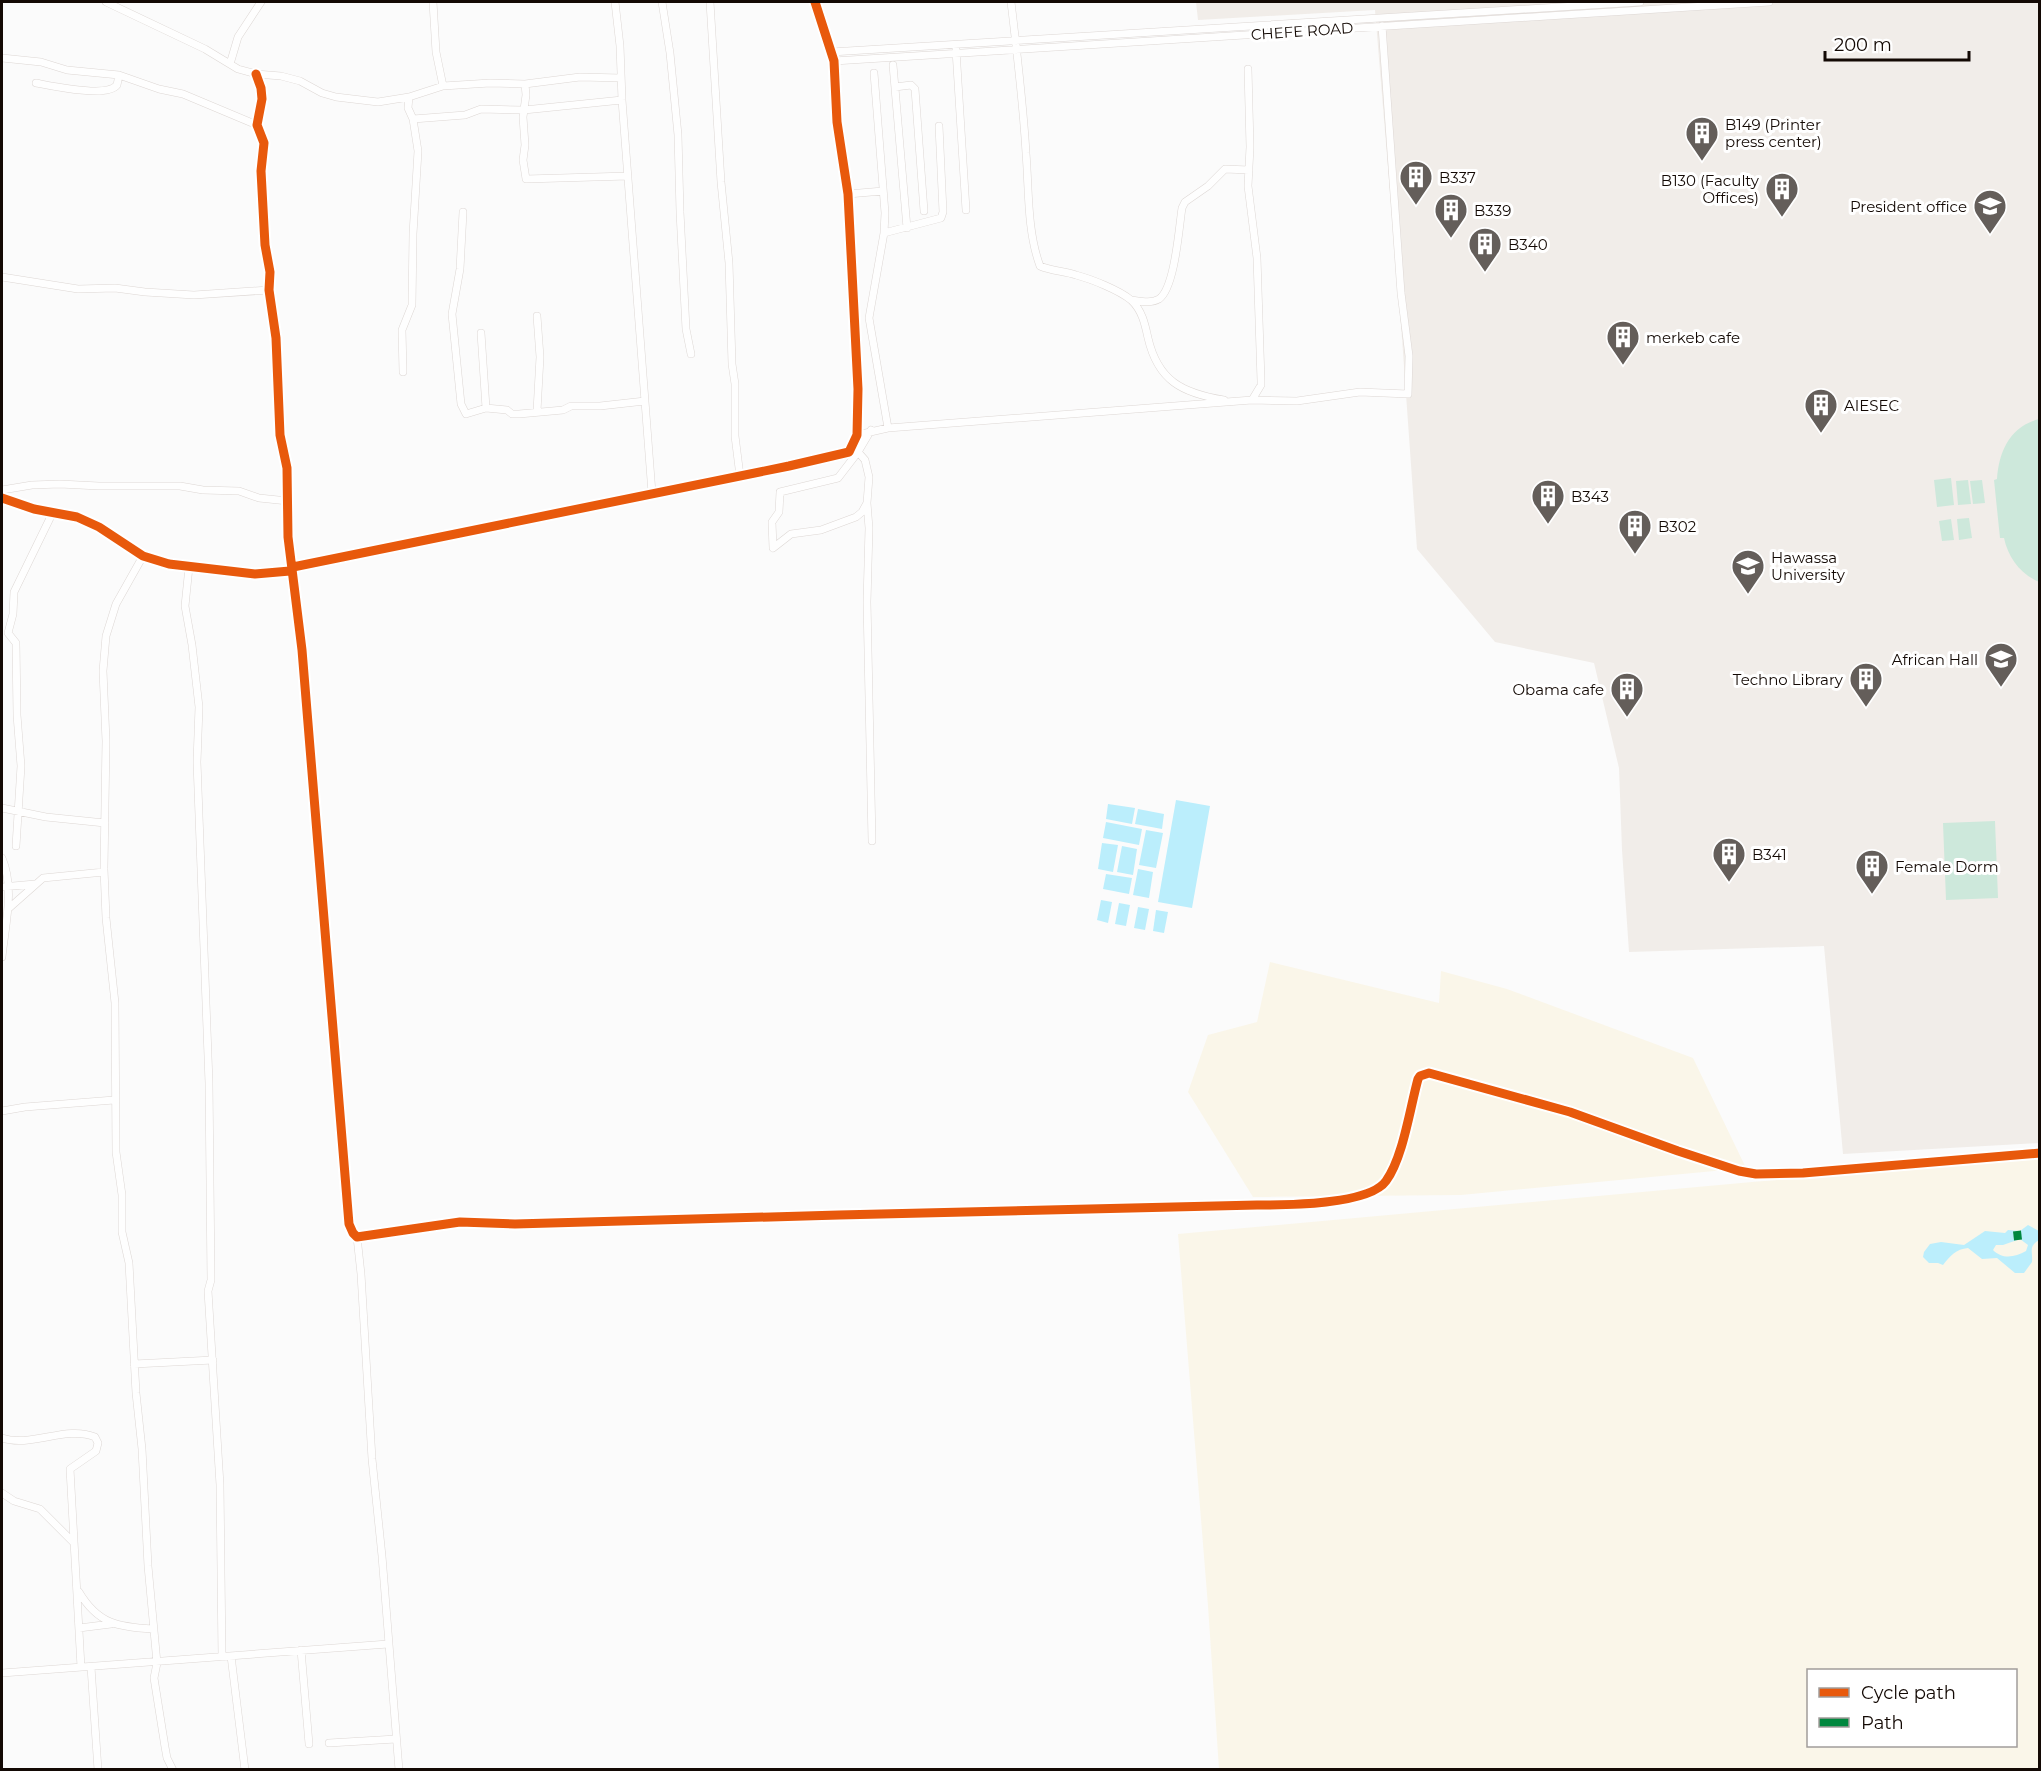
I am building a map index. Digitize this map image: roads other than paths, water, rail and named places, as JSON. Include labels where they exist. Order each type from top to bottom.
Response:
[{"type":"street","points":[[106,2],[205,49],[230,64],[256,74],[281,76],[300,81],[322,93],[336,97],[378,102],[410,97],[442,86],[490,83],[525,84],[580,77],[621,78]]},
{"type":"street","points":[[230,64],[238,37],[261,2]]},
{"type":"street","points":[[433,2],[436,52],[442,86]]},
{"type":"street","points":[[615,2],[652,493]]},
{"type":"street","points":[[662,2],[670,53],[678,135],[686,329],[692,354]]},
{"type":"street","points":[[710,2],[721,182],[729,263],[732,364],[735,384],[735,436],[740,476]]},
{"type":"street","points":[[2,498],[34,509],[77,517],[99,527],[143,556],[169,564],[255,574],[290,571],[293,567],[849,452],[857,435],[858,389],[856,313],[848,194],[837,122],[834,61],[815,2]]},
{"type":"street","points":[[1011,2],[1032,228],[1035,252],[1040,266],[1092,281],[1131,300],[1154,301],[1161,298],[1167,291],[1185,202],[1208,186],[1225,169],[1249,170]]},
{"type":"street","name":"CHEFE ROAD","points":[[831,52],[1640,2]]},
{"type":"street","name":"CHEFE ROAD","points":[[834,61],[1769,2]]},
{"type":"street","points":[[857,435],[888,428],[1252,400],[1297,400],[1360,392],[1408,394],[1409,356],[1401,293],[1382,26]]},
{"type":"street","points":[[956,44],[966,210]]},
{"type":"street","points":[[2,58],[41,62],[67,70],[119,75],[159,89],[183,94],[257,125]]},
{"type":"street","points":[[893,65],[907,228]]},
{"type":"street","points":[[1248,69],[1250,135],[1248,186],[1257,258],[1261,381],[1252,400]]},
{"type":"street","points":[[874,73],[884,233],[869,318],[888,428]]},
{"type":"street","points":[[256,74],[262,99],[257,125],[264,143],[261,171],[265,245],[270,272],[268,290],[276,338],[280,435],[288,468],[288,537],[293,567],[348,1215],[352,1233],[357,1237],[361,1274],[372,1459],[399,1770]]},
{"type":"street","points":[[36,83],[81,90],[110,90],[117,85],[119,75]]},
{"type":"street","points":[[525,84],[523,160],[526,179],[628,176]]},
{"type":"street","points":[[895,87],[911,85],[915,89],[924,211]]},
{"type":"street","points":[[402,372],[402,330],[412,304],[418,151],[408,108],[410,97]]},
{"type":"street","points":[[412,119],[465,115],[482,109],[524,110],[622,100]]},
{"type":"street","points":[[884,233],[941,218],[943,213],[939,126]]},
{"type":"street","points":[[848,194],[883,191]]},
{"type":"street","points":[[463,212],[460,269],[452,314],[461,404],[466,414],[486,408],[507,410],[512,414],[563,410],[572,406],[600,406],[645,401]]},
{"type":"street","points":[[2,277],[78,289],[116,288],[194,295],[268,290]]},
{"type":"street","points":[[1131,300],[1144,320],[1154,357],[1162,372],[1188,390],[1236,402]]},
{"type":"street","points":[[537,316],[540,357],[537,411]]},
{"type":"street","points":[[481,333],[486,408]]},
{"type":"street","points":[[867,503],[856,518],[821,530],[791,534],[773,548],[772,522],[779,512],[780,492],[838,478],[871,430]]},
{"type":"street","points":[[858,452],[865,460],[869,477],[867,602],[872,841]]},
{"type":"street","points":[[2,490],[32,485],[60,484],[180,486],[203,490],[239,491],[260,498],[288,501]]},
{"type":"street","points":[[16,846],[21,766],[17,715],[16,643],[8,633],[13,614],[14,592],[53,512]]},
{"type":"street","points":[[143,556],[117,604],[106,636],[103,671],[106,741],[104,872],[106,918],[115,1003],[116,1152],[122,1195],[122,1232],[129,1263],[134,1365],[157,1663],[154,1678],[167,1758],[173,1770]]},
{"type":"street","points":[[189,567],[185,606],[199,707],[196,762],[209,1083],[211,1280],[208,1291],[220,1485],[222,1657]]},
{"type":"street","points":[[2,808],[59,819],[105,823]]},
{"type":"street","points":[[2,858],[8,909],[2,957]]},
{"type":"street","points":[[8,909],[43,878],[104,872]]},
{"type":"street","points":[[5,887],[35,884]]},
{"type":"street","points":[[357,1237],[460,1222],[515,1224],[1302,1204],[1347,1198],[1373,1192],[1387,1180],[1398,1159],[1418,1079],[1429,1073],[1570,1112],[1678,1151],[1739,1171],[1756,1174],[1803,1173],[2040,1153]]},
{"type":"street","points":[[2,1111],[114,1100]]},
{"type":"street","points":[[134,1365],[213,1360]]},
{"type":"street","points":[[2,1438],[26,1440],[81,1434],[95,1437],[98,1443],[96,1450],[70,1469],[81,1667]]},
{"type":"street","points":[[2,1493],[14,1501],[40,1509],[74,1543]]},
{"type":"street","points":[[77,1590],[102,1619],[111,1624],[125,1628],[153,1629]]},
{"type":"street","points":[[79,1628],[111,1624]]},
{"type":"street","points":[[2,1673],[388,1644]]},
{"type":"street","points":[[301,1650],[309,1744]]},
{"type":"street","points":[[231,1656],[245,1770]]},
{"type":"street","points":[[91,1667],[98,1770]]},
{"type":"street","points":[[329,1743],[396,1739]]},
{"type":"street","points":[[165,1770],[167,1758]]},
{"type":"water","points":[[1176,800],[1210,806],[1192,908],[1158,902]]},
{"type":"water","points":[[1108,804],[1135,808],[1132,824],[1106,819]]},
{"type":"water","points":[[1138,809],[1164,814],[1162,829],[1135,824]]},
{"type":"water","points":[[1106,822],[1142,829],[1139,845],[1103,838]]},
{"type":"water","points":[[1146,830],[1163,833],[1156,868],[1139,865]]},
{"type":"water","points":[[1102,843],[1118,845],[1113,872],[1098,869]]},
{"type":"water","points":[[1122,846],[1137,849],[1133,875],[1117,872]]},
{"type":"water","points":[[1138,869],[1153,872],[1149,898],[1133,895]]},
{"type":"water","points":[[1106,874],[1132,878],[1129,894],[1103,889]]},
{"type":"water","points":[[1101,900],[1112,902],[1108,923],[1097,920]]},
{"type":"water","points":[[1119,903],[1130,905],[1126,926],[1115,924]]},
{"type":"water","points":[[1138,907],[1149,909],[1145,930],[1134,928]]},
{"type":"water","points":[[1156,910],[1168,912],[1164,933],[1153,931]]},
{"type":"water","points":[[2028,1225],[2039,1231],[2039,1240],[2032,1247],[2032,1262],[2024,1273],[2015,1273],[1997,1258],[1982,1259],[1968,1248],[1954,1254],[1943,1265],[1929,1263],[1923,1257],[1930,1244],[1941,1242],[1964,1245],[1985,1231],[2005,1233],[2008,1230],[2020,1231]],"holes":[[[2020,1239],[2028,1245],[2026,1251],[2013,1256],[2001,1255],[1993,1250],[1996,1245]]]},
{"type":"place","name":"B149 (Printer press center)","points":[[1702,162]]},
{"type":"place","name":"B337","points":[[1416,206]]},
{"type":"place","name":"B130 (Faculty Offices)","points":[[1782,218]]},
{"type":"place","name":"President office","points":[[1990,235]]},
{"type":"place","name":"B339","points":[[1451,239]]},
{"type":"place","name":"B340","points":[[1485,273]]},
{"type":"place","name":"merkeb cafe","points":[[1623,366]]},
{"type":"place","name":"AIESEC","points":[[1821,434]]},
{"type":"place","name":"B343","points":[[1548,525]]},
{"type":"place","name":"B302","points":[[1635,555]]},
{"type":"place","name":"Hawassa University","points":[[1748,595]]},
{"type":"place","name":"African Hall","points":[[2001,688]]},
{"type":"place","name":"Techno Library","points":[[1866,708]]},
{"type":"place","name":"Obama cafe","points":[[1627,718]]},
{"type":"place","name":"B341","points":[[1729,883]]},
{"type":"place","name":"Female Dorm","points":[[1872,895]]}]
